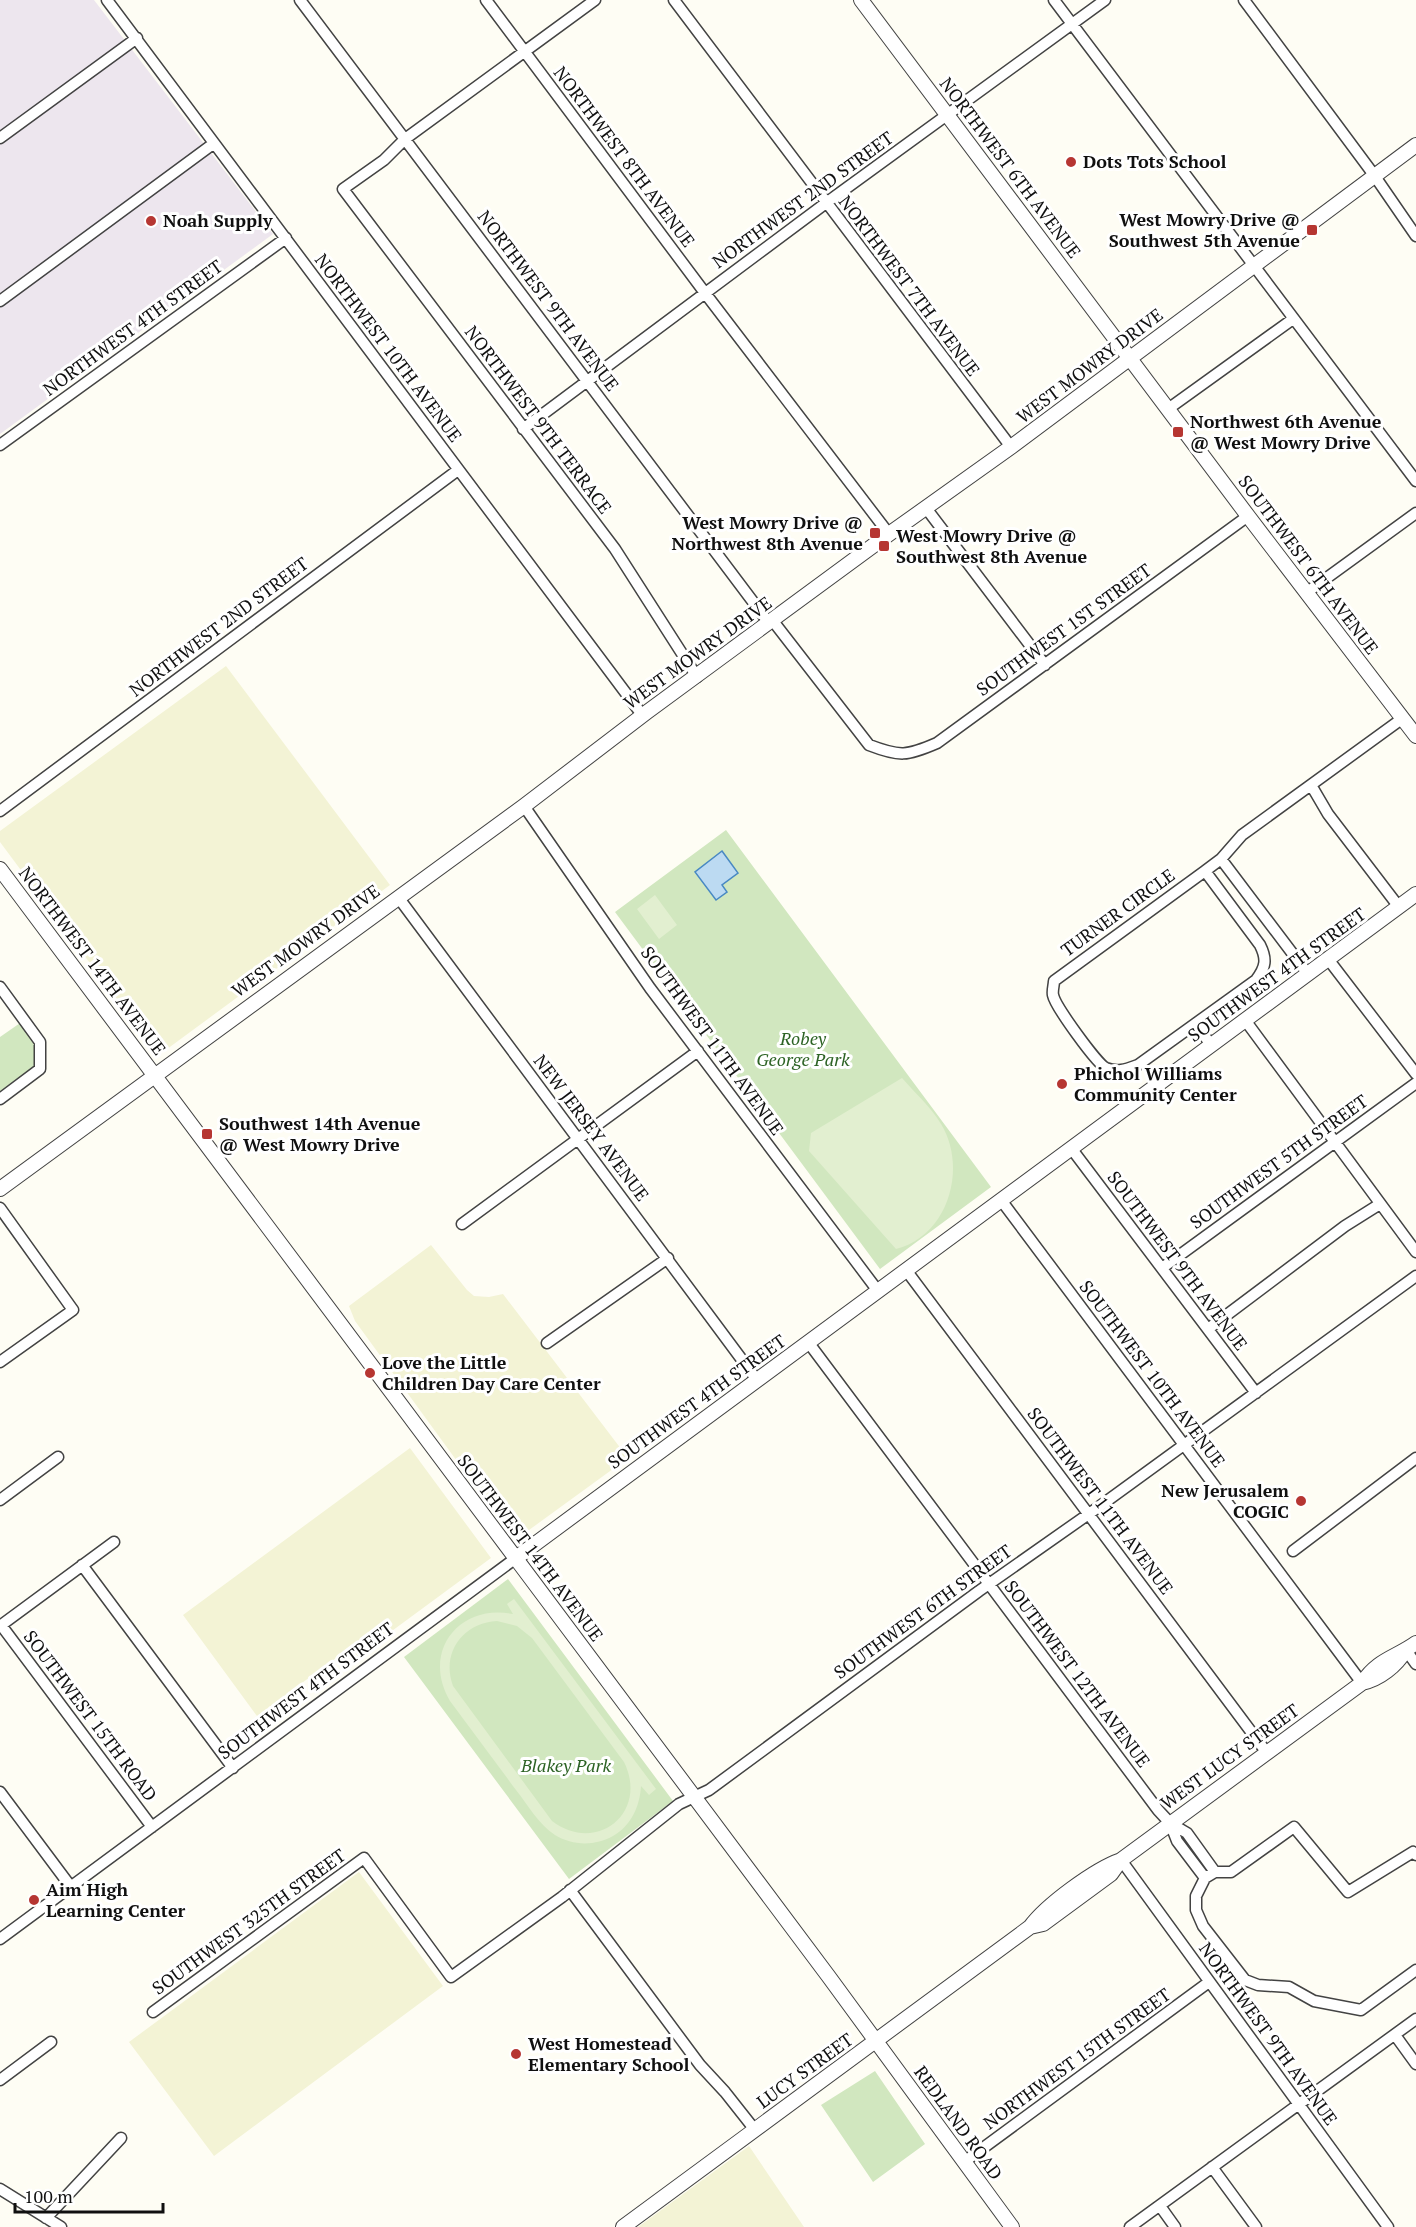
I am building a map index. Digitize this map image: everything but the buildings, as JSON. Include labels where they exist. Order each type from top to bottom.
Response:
[{"type":"street","name":"NORTHWEST 10TH AVENUE","points":[[107,0],[643,716]]},
{"type":"street","name":"NORTHWEST 9TH AVENUE","points":[[300,0],[771,622]]},
{"type":"street","name":"NORTHWEST 8TH AVENUE","points":[[486,0],[889,534]]},
{"type":"street","points":[[405,139],[596,0]]},
{"type":"street","name":"NORTHWEST 7TH AVENUE","points":[[674,0],[1011,447]]},
{"type":"street","name":"NORTHWEST 6TH AVENUE","points":[[861,0],[1130,358]]},
{"type":"street","points":[[1054,0],[1416,481]]},
{"type":"street","name":"NORTHWEST 2ND STREET","points":[[523,429],[826,203],[1105,0]]},
{"type":"street","points":[[1244,0],[1416,236]]},
{"type":"street","points":[[0,138],[137,38]]},
{"type":"street","name":"NORTHWEST 9TH TERRACE","points":[[405,139],[384,160],[343,189],[615,549],[697,677]]},
{"type":"street","points":[[0,301],[213,144]]},
{"type":"street","name":"WEST MOWRY DRIVE","points":[[0,1189],[524,806],[889,534],[1011,447],[1416,145]]},
{"type":"street","name":"NORTHWEST 4TH STREET","points":[[0,445],[285,238]]},
{"type":"street","points":[[1168,409],[1293,319]]},
{"type":"street","name":"SOUTHWEST 6TH AVENUE","points":[[1130,358],[1416,736]]},
{"type":"street","name":"NORTHWEST 2ND STREET","points":[[0,811],[458,470]]},
{"type":"street","points":[[926,508],[1045,664]]},
{"type":"street","points":[[1306,593],[1416,513]]},
{"type":"street","name":"SOUTHWEST 1ST STREET","points":[[771,622],[869,745],[894,755],[915,753],[938,742],[1248,516]]},
{"type":"street","points":[[1205,871],[1221,859],[1242,835],[1403,718]]},
{"type":"street","points":[[1311,784],[1328,814],[1410,902]]},
{"type":"street","name":"SOUTHWEST 11TH AVENUE","points":[[524,806],[650,988],[878,1291]]},
{"type":"street","points":[[1221,859],[1308,974]]},
{"type":"street","name":"NORTHWEST 14TH AVENUE","points":[[0,869],[4,884],[156,1076]]},
{"type":"street","name":"TURNER CIRCLE","points":[[1205,871],[1266,955],[1265,968],[1256,980],[1196,1024],[1138,1065],[1120,1072],[1104,1068],[1085,1046],[1053,995],[1054,981],[1058,976],[1205,871]]},
{"type":"street","name":"NEW JERSEY AVENUE","points":[[398,897],[496,1032],[578,1137],[757,1380]]},
{"type":"street","name":"SOUTHWEST 4TH STREET","points":[[0,1939],[1211,1045],[1410,902]]},
{"type":"street","points":[[1328,959],[1416,1074]]},
{"type":"street","points":[[0,987],[40,1042],[40,1069],[0,1099]]},
{"type":"street","points":[[1245,1020],[1416,1252]]},
{"type":"street","points":[[1196,1024],[1211,1045]]},
{"type":"street","points":[[462,1224],[698,1051]]},
{"type":"street","name":"SOUTHWEST 14TH AVENUE","points":[[156,1076],[876,2041]]},
{"type":"street","name":"SOUTHWEST 5TH STREET","points":[[1162,1268],[1416,1083]]},
{"type":"street","name":"SOUTHWEST 9TH AVENUE","points":[[1071,1148],[1256,1393]]},
{"type":"street","name":"SOUTHWEST 10TH AVENUE","points":[[1001,1200],[1362,1683]]},
{"type":"street","points":[[1208,1329],[1345,1226],[1380,1203]]},
{"type":"street","points":[[0,1208],[73,1310],[0,1362]]},
{"type":"street","points":[[547,1343],[668,1258]]},
{"type":"street","name":"SOUTHWEST 11TH AVENUE","points":[[906,1270],[1267,1753]]},
{"type":"street","name":"SOUTHWEST 6TH STREET","points":[[451,1977],[570,1890],[680,1804],[709,1790],[989,1584],[1416,1276]]},
{"type":"street","name":"SOUTHWEST 12TH AVENUE","points":[[808,1342],[1170,1823]]},
{"type":"street","points":[[0,1500],[58,1457]]},
{"type":"street","points":[[1293,1551],[1416,1458]]},
{"type":"street","points":[[1,1625],[114,1542]]},
{"type":"street","points":[[82,1565],[233,1768]]},
{"type":"street","name":"SOUTHWEST 15TH ROAD","points":[[1,1625],[152,1827]]},
{"type":"street","points":[[1411,1647],[1416,1664]]},
{"type":"street","name":"WEST LUCY STREET","points":[[876,2041],[1030,1927],[1039,1915],[1095,1873],[1120,1860],[1267,1753],[1362,1683],[1370,1671],[1392,1655],[1411,1647]]},
{"type":"street","points":[[0,1792],[71,1887]]},
{"type":"street","points":[[1170,1823],[1187,1833],[1215,1872]]},
{"type":"street","points":[[1170,1823],[1177,1841],[1205,1878]]},
{"type":"street","points":[[1416,1856],[1413,1852],[1348,1892],[1294,1827],[1231,1872],[1215,1872],[1205,1878],[1196,1896],[1196,1910],[1203,1926],[1245,1980],[1258,1985],[1289,1987],[1314,2001],[1361,2010],[1416,1970]]},
{"type":"street","name":"SOUTHWEST 325TH STREET","points":[[153,2012],[364,1858],[451,1977]]},
{"type":"street","name":"NORTHWEST 9TH AVENUE","points":[[1120,1860],[1388,2227]]},
{"type":"street","points":[[570,1890],[700,2065],[726,2092],[755,2130]]},
{"type":"street","name":"NORTHWEST 15TH STREET","points":[[964,2162],[1209,1982]]},
{"type":"street","points":[[1130,2227],[1416,2019]]},
{"type":"street","points":[[1395,2035],[1416,2064]]},
{"type":"street","name":"LUCY STREET","points":[[623,2227],[876,2041]]},
{"type":"street","name":"REDLAND ROAD","points":[[876,2041],[1012,2227]]},
{"type":"street","points":[[0,2080],[51,2042]]},
{"type":"street","points":[[46,2218],[121,2138]]},
{"type":"street","points":[[1212,2168],[1256,2227]]},
{"type":"street","points":[[0,2189],[62,2227]]},
{"type":"street","points":[[1160,2206],[1175,2227]]},
{"type":"shaded area","points":[[0,0],[94,0],[273,234],[0,434]]},
{"type":"green space","points":[[226,666],[390,885],[163,1052],[156,1052],[0,842],[0,831]]},
{"type":"green space","name":"Robey George Park","points":[[726,830],[991,1187],[880,1269],[615,912]]},
{"type":"green space","points":[[655,895],[677,925],[659,939],[637,909]]},
{"type":"green space","points":[[23,1021],[38,1043],[39,1068],[0,1097],[0,1037]]},
{"type":"green space","points":[[902,1078],[941,1124],[949,1141],[953,1160],[948,1198],[940,1215],[929,1230],[914,1242],[896,1249],[809,1151],[811,1133]]},
{"type":"green space","points":[[431,1245],[474,1296],[489,1297],[503,1294],[628,1458],[529,1530],[519,1530],[502,1523],[355,1321],[349,1306]]},
{"type":"green space","points":[[410,1448],[491,1558],[347,1664],[340,1655],[257,1716],[183,1615]]},
{"type":"green space","name":"Blakey Park","points":[[508,1579],[673,1801],[569,1879],[404,1657]]},
{"type":"green space","points":[[514,1599],[656,1789],[649,1795],[641,1786],[639,1801],[630,1821],[619,1832],[599,1842],[577,1843],[562,1839],[544,1826],[450,1701],[442,1683],[440,1665],[443,1649],[450,1635],[462,1624],[476,1616],[494,1613],[513,1614],[507,1604]],"holes":[[[497,1621],[517,1626],[532,1638],[624,1762],[630,1780],[630,1797],[624,1812],[614,1823],[601,1830],[586,1833],[569,1830],[552,1821],[453,1686],[450,1674],[452,1652],[457,1642],[465,1634],[485,1623]]]},
{"type":"green space","points":[[359,1872],[443,1986],[214,2156],[129,2042]]},
{"type":"green space","points":[[875,2071],[925,2144],[873,2182],[821,2105]]},
{"type":"green space","points":[[749,2146],[804,2227],[638,2227]]},
{"type":"water","points":[[722,851],[738,873],[722,885],[727,892],[716,900],[695,872]]},
{"type":"place","name":"Dots Tots School","points":[[1071,162]]},
{"type":"place","name":"Noah Supply","points":[[151,221]]},
{"type":"place","name":"West Mowry Drive @ Southwest 5th Avenue","points":[[1312,230]]},
{"type":"place","name":"Northwest 6th Avenue @ West Mowry Drive","points":[[1178,432]]},
{"type":"place","name":"West Mowry Drive @ Northwest 8th Avenue","points":[[875,533]]},
{"type":"place","name":"West Mowry Drive @ Southwest 8th Avenue","points":[[884,546]]},
{"type":"place","name":"Phichol Williams Community Center","points":[[1062,1084]]},
{"type":"place","name":"Southwest 14th Avenue @ West Mowry Drive","points":[[207,1134]]},
{"type":"place","name":"Love the Little Children Day Care Center","points":[[370,1373]]},
{"type":"place","name":"New Jerusalem COGIC","points":[[1301,1501]]},
{"type":"place","name":"Aim High Learning Center","points":[[34,1900]]},
{"type":"place","name":"West Homestead Elementary School","points":[[516,2054]]}]
